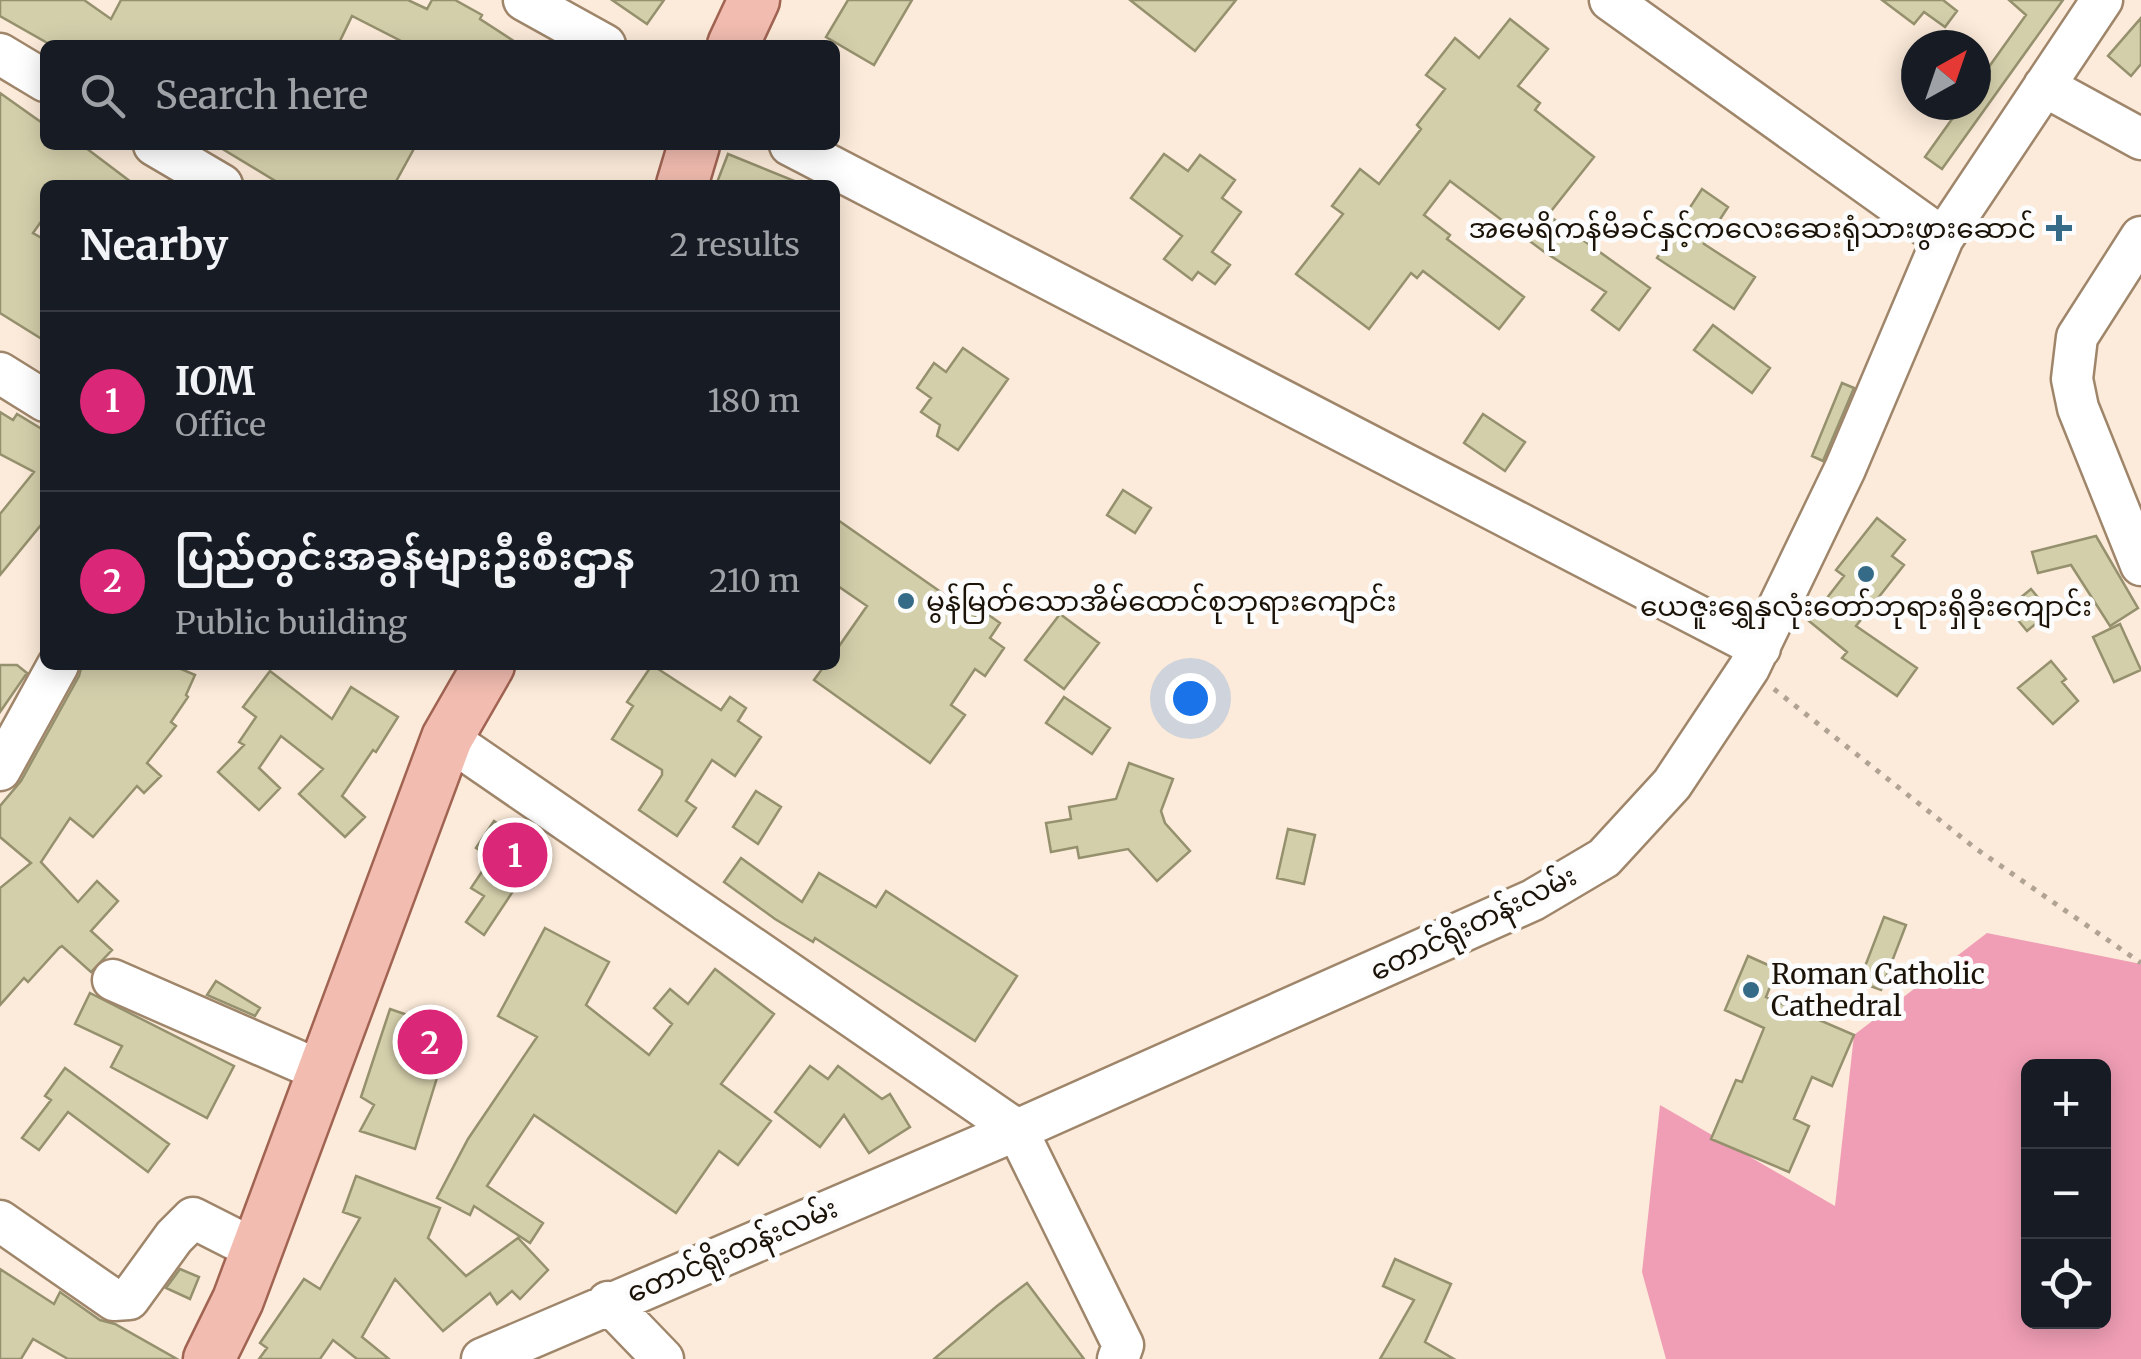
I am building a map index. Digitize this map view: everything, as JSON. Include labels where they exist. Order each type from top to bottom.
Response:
[{"type":"main road","points":[[735,40],[754,0]]},
{"type":"main road","points":[[684,180],[692,150]]},
{"type":"main road","points":[[208,1359],[238,1300],[447,738],[478,670]]},
{"type":"street","points":[[524,0],[596,40]]},
{"type":"street","points":[[1610,0],[1942,238]]},
{"type":"street","name":"တောင်ရိုးတန်းလမ်း","points":[[482,1359],[1016,1130],[1533,900],[1604,858],[1672,784],[1754,658],[1844,469],[1942,238],[2102,0]]},
{"type":"street","points":[[0,54],[40,78]]},
{"type":"street","points":[[2044,86],[2141,139]]},
{"type":"street","points":[[162,150],[214,180]]},
{"type":"street","points":[[799,150],[1754,658]]},
{"type":"street","points":[[2141,237],[2077,337],[2072,379],[2078,408],[2141,565]]},
{"type":"street","points":[[0,373],[40,398]]},
{"type":"street","points":[[0,770],[55,670]]},
{"type":"street","points":[[447,738],[1016,1130],[1123,1345],[1118,1359]]},
{"type":"street","points":[[114,980],[323,1072]]},
{"type":"street","points":[[0,1220],[114,1300],[129,1299],[174,1237],[194,1218],[256,1250]]},
{"type":"street","points":[[608,1302],[663,1359]]},
{"type":"path","points":[[1754,658],[1975,848],[2141,963]]},
{"type":"shaded area","points":[[1987,933],[2141,964],[2141,1359],[1666,1359],[1642,1272],[1660,1105],[1835,1206],[1854,1035]]},
{"type":"building","points":[[0,0],[84,0],[111,19],[121,0],[408,0],[427,9],[432,0],[455,0],[482,15],[480,19],[512,40],[399,40],[352,16],[340,40],[42,40],[0,16]]},
{"type":"building","points":[[612,0],[664,0],[647,24]]},
{"type":"building","points":[[848,0],[912,0],[874,65],[840,45],[840,40],[826,37]]},
{"type":"building","points":[[1130,0],[1236,0],[1195,51]]},
{"type":"building","points":[[1882,0],[1943,0],[1957,11],[1945,27],[1924,12],[1914,24]]},
{"type":"building","points":[[2009,0],[2063,0],[1991,101],[1991,64],[2026,15]]},
{"type":"building","points":[[2141,18],[2141,64],[2131,76],[2108,56]]},
{"type":"building","points":[[1510,19],[1548,49],[1518,86],[1540,103],[1535,110],[1594,157],[1548,215],[1650,288],[1619,330],[1592,310],[1606,292],[1543,251],[1450,181],[1424,215],[1450,235],[1447,239],[1524,297],[1499,329],[1423,271],[1417,278],[1411,273],[1369,329],[1296,274],[1343,214],[1332,206],[1360,169],[1379,184],[1421,129],[1417,125],[1445,89],[1426,75],[1455,38],[1479,58]]},
{"type":"building","points":[[0,93],[40,121],[40,150],[89,150],[128,180],[40,180],[40,223],[33,233],[40,237],[40,338],[0,313]]},
{"type":"building","points":[[1951,120],[1977,120],[1942,169],[1925,157]]},
{"type":"building","points":[[224,150],[413,150],[397,180],[274,180]]},
{"type":"building","points":[[728,154],[792,180],[718,180]]},
{"type":"building","points":[[1164,154],[1188,171],[1200,155],[1235,180],[1222,198],[1241,212],[1212,252],[1230,265],[1215,284],[1198,272],[1192,280],[1164,259],[1182,236],[1131,198]]},
{"type":"building","points":[[1702,189],[1728,207],[1704,244],[1755,277],[1734,309],[1657,258]]},
{"type":"building","points":[[1713,325],[1770,368],[1752,393],[1694,350]]},
{"type":"building","points":[[963,348],[1008,379],[958,450],[937,436],[940,425],[921,412],[931,398],[917,388],[934,363],[946,372]]},
{"type":"building","points":[[1842,383],[1854,388],[1823,461],[1812,456]]},
{"type":"building","points":[[0,412],[13,420],[17,414],[40,428],[40,526],[0,575],[0,514],[34,472],[0,454]]},
{"type":"building","points":[[1483,414],[1525,442],[1505,471],[1464,443]]},
{"type":"building","points":[[1123,490],[1151,508],[1135,533],[1107,515]]},
{"type":"building","points":[[1877,518],[1905,540],[1892,556],[1904,565],[1856,626],[1917,668],[1897,696],[1842,658],[1847,652],[1809,621],[1844,576],[1836,570]]},
{"type":"building","points":[[840,521],[978,618],[986,613],[1000,623],[990,638],[1004,648],[985,676],[975,669],[951,705],[965,715],[930,763],[814,680],[821,670],[840,670],[840,645],[867,606],[840,587]]},
{"type":"building","points":[[2096,536],[2138,608],[2110,626],[2071,565],[2038,573],[2032,552]]},
{"type":"building","points":[[2031,589],[2050,612],[2027,631],[2008,608]]},
{"type":"building","points":[[1060,614],[1099,643],[1064,689],[1025,660]]},
{"type":"building","points":[[2120,624],[2141,670],[2114,682],[2093,637]]},
{"type":"building","points":[[2051,661],[2078,701],[2053,724],[2018,688]]},
{"type":"building","points":[[0,665],[17,665],[27,673],[0,712]]},
{"type":"building","points":[[81,670],[184,670],[195,675],[188,697],[171,722],[176,726],[147,763],[161,776],[144,793],[137,786],[93,837],[70,818],[41,862],[78,902],[97,881],[118,901],[91,931],[112,950],[91,972],[62,946],[28,982],[24,978],[0,1005],[0,888],[31,863],[0,837],[0,806],[21,781]]},
{"type":"building","points":[[649,670],[660,670],[721,710],[730,697],[746,708],[738,721],[761,737],[735,776],[712,760],[686,801],[696,808],[677,836],[639,810],[662,770],[612,739],[633,706],[627,702]]},
{"type":"building","points":[[270,671],[332,719],[351,687],[398,717],[342,796],[365,817],[345,837],[299,794],[323,769],[281,736],[259,768],[280,788],[259,810],[218,772],[244,745],[239,742],[256,717],[243,707]]},
{"type":"building","points":[[1064,697],[1110,728],[1092,754],[1046,723]]},
{"type":"building","points":[[1129,763],[1173,779],[1161,811],[1165,823],[1190,851],[1157,881],[1128,849],[1079,858],[1077,847],[1051,852],[1046,823],[1071,819],[1069,807],[1116,799]]},
{"type":"building","points":[[756,791],[781,807],[758,844],[733,827]]},
{"type":"building","points":[[494,821],[546,857],[527,884],[521,879],[484,935],[466,922],[484,896],[471,888],[491,858],[476,848]]},
{"type":"building","points":[[1288,829],[1315,835],[1304,884],[1277,878]]},
{"type":"building","points":[[741,858],[802,902],[819,873],[876,907],[886,891],[1017,976],[975,1041],[815,938],[813,942],[775,919],[724,882]]},
{"type":"building","points":[[1884,917],[1906,925],[1881,990],[1859,982]]},
{"type":"building","points":[[545,928],[609,962],[586,1005],[649,1055],[672,1024],[654,1008],[670,989],[688,1004],[715,969],[774,1014],[721,1084],[771,1121],[738,1165],[719,1151],[676,1213],[534,1115],[487,1186],[543,1223],[530,1243],[474,1206],[470,1215],[437,1198],[468,1139],[537,1037],[498,1016]]},
{"type":"building","points":[[1748,956],[1777,969],[1766,997],[1854,1035],[1832,1086],[1812,1077],[1794,1119],[1809,1126],[1789,1172],[1711,1139],[1736,1080],[1742,1082],[1764,1028],[1725,1010]]},
{"type":"building","points":[[216,981],[260,1008],[255,1016],[207,995]]},
{"type":"building","points":[[90,993],[234,1066],[207,1118],[111,1067],[122,1046],[75,1024]]},
{"type":"building","points":[[390,1009],[460,1033],[447,1070],[440,1068],[415,1149],[360,1131],[374,1105],[361,1097]]},
{"type":"building","points":[[810,1066],[828,1079],[838,1066],[882,1099],[890,1094],[910,1127],[869,1153],[844,1115],[820,1147],[775,1112]]},
{"type":"building","points":[[65,1068],[169,1144],[148,1172],[68,1112],[39,1150],[22,1138],[51,1100],[45,1096]]},
{"type":"building","points":[[356,1176],[440,1208],[428,1238],[466,1276],[518,1238],[548,1270],[520,1299],[512,1291],[497,1304],[490,1293],[443,1331],[395,1279],[362,1337],[389,1359],[357,1359],[333,1340],[320,1359],[259,1359],[267,1348],[260,1343],[304,1279],[320,1289],[360,1218],[343,1212]]},
{"type":"building","points":[[1395,1259],[1451,1284],[1425,1342],[1454,1359],[1380,1359],[1414,1300],[1383,1286]]},
{"type":"building","points":[[0,1269],[54,1304],[60,1292],[100,1320],[115,1324],[177,1359],[68,1359],[33,1339],[21,1359],[0,1359]]},
{"type":"building","points":[[180,1269],[199,1277],[190,1299],[166,1288]]},
{"type":"building","points":[[1027,1283],[1084,1359],[934,1359],[997,1306]]},
{"type":"place","name":"အမေရိကန်မိခင်နှင့်ကလေးဆေးရုံသားဖွားဆောင်","points":[[2059,228]]},
{"type":"place","name":"ယေဇူးရွှေနှလုံးတော်ဘုရားရှိခိုးကျောင်း","points":[[1866,574]]},
{"type":"place","name":"မွန်မြတ်သောအိမ်ထောင်စုဘုရားကျောင်း","points":[[906,601]]},
{"type":"place","name":"IOM","points":[[515,855]]},
{"type":"place","name":"Roman Catholic Cathedral","points":[[1751,990]]},
{"type":"place","name":"ပြည်တွင်းအခွန်များဦးစီးဌာန","points":[[430,1042]]}]
